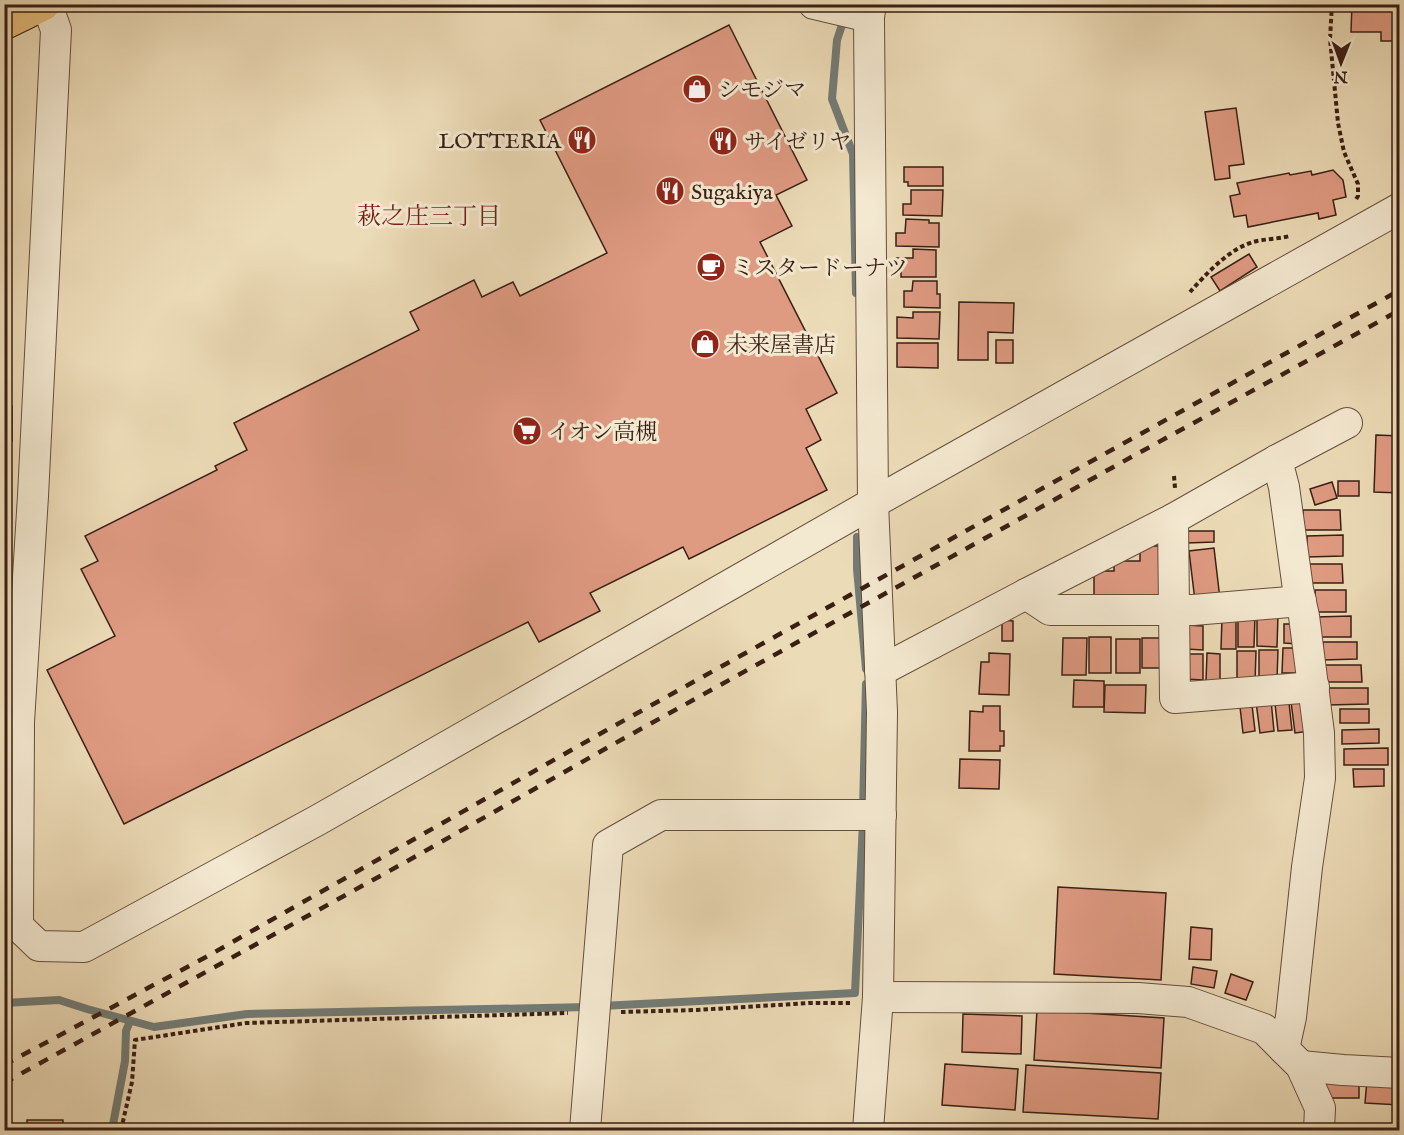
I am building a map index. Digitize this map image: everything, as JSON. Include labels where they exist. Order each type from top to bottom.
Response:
[{"type":"highway","points":[[4,23],[45,4]]},
{"type":"street","points":[[45,4],[56,30],[33,508],[11,882],[18,926],[39,946],[84,947],[318,820],[873,503],[1400,208]]},
{"type":"street","points":[[822,6],[868,12],[873,503],[882,712],[878,997],[868,1131]]},
{"type":"street","points":[[880,671],[1173,519],[1347,423]]},
{"type":"street","points":[[1277,460],[1284,487],[1319,733],[1320,778],[1307,867],[1291,1017],[1293,1058]]},
{"type":"street","points":[[1173,519],[1175,698],[1314,687]]},
{"type":"street","points":[[1026,594],[1050,610],[1193,610],[1300,601]]},
{"type":"street","points":[[585,1131],[608,845],[661,815],[881,816]]},
{"type":"street","points":[[878,997],[1138,998],[1188,1002],[1264,1029],[1293,1058],[1320,1108],[1319,1131]]},
{"type":"street","points":[[1293,1058],[1400,1074]]},
{"type":"path","points":[[1332,4],[1330,39],[1338,123],[1344,152],[1358,184],[1358,196],[1351,206]]},
{"type":"path","points":[[1179,332],[1181,307],[1185,298],[1216,266],[1236,251],[1254,242],[1298,235]]},
{"type":"path","points":[[122,1131],[132,1082],[135,1040],[246,1023],[697,1010],[809,1003],[855,1003],[878,997]]},
{"type":"building","points":[[1352,4],[1400,4],[1400,41],[1381,41],[1381,32],[1351,32]]},
{"type":"building","name":"イオン高槻","points":[[729,25],[807,180],[776,195],[792,226],[760,242],[837,393],[806,409],[821,440],[806,448],[827,490],[689,559],[683,547],[590,593],[600,611],[539,642],[528,622],[124,824],[47,670],[115,636],[81,569],[98,561],[85,536],[217,470],[215,466],[247,450],[234,423],[419,330],[410,312],[474,280],[482,297],[513,282],[520,296],[607,253],[540,120]]},
{"type":"building","points":[[1236,108],[1244,164],[1229,166],[1230,178],[1215,180],[1205,112]]},
{"type":"building","points":[[904,167],[943,167],[943,186],[908,186],[908,182],[904,182]]},
{"type":"building","points":[[1333,170],[1343,180],[1346,197],[1333,200],[1336,215],[1319,219],[1318,213],[1248,227],[1246,215],[1234,217],[1230,196],[1240,194],[1237,183],[1289,173],[1290,175],[1311,171],[1312,175]]},
{"type":"building","points":[[911,190],[943,190],[942,216],[903,215],[903,204],[911,204]]},
{"type":"building","points":[[906,219],[939,223],[939,247],[896,246],[896,233],[905,233]]},
{"type":"building","points":[[913,249],[936,250],[936,277],[901,277],[901,272],[896,272],[896,258],[913,258]]},
{"type":"building","points":[[1249,254],[1257,267],[1220,291],[1211,277]]},
{"type":"building","points":[[913,281],[937,281],[940,308],[904,307],[904,291],[912,291]]},
{"type":"building","points":[[959,302],[1014,303],[1013,333],[988,332],[988,360],[958,360]]},
{"type":"building","points":[[913,312],[940,312],[939,339],[897,338],[897,317],[913,318]]},
{"type":"building","points":[[996,340],[1013,340],[1013,363],[996,363]]},
{"type":"building","points":[[897,343],[938,343],[938,368],[897,367]]},
{"type":"building","points":[[4,406],[12,406],[12,441],[4,440]]},
{"type":"building","points":[[1376,435],[1400,436],[1400,493],[1374,492]]},
{"type":"building","points":[[1338,481],[1359,481],[1359,496],[1338,496]]},
{"type":"building","points":[[1332,482],[1337,498],[1315,505],[1310,489]]},
{"type":"building","points":[[1303,510],[1340,510],[1341,530],[1303,530]]},
{"type":"building","points":[[1187,531],[1214,531],[1214,542],[1187,543]]},
{"type":"building","points":[[1343,535],[1343,556],[1307,557],[1307,536]]},
{"type":"building","points":[[1140,546],[1167,546],[1166,601],[1094,600],[1094,571],[1114,571],[1114,561],[1140,561]]},
{"type":"building","points":[[1214,548],[1220,599],[1195,601],[1189,551]]},
{"type":"building","points":[[1309,564],[1342,564],[1343,583],[1310,583]]},
{"type":"building","points":[[1315,590],[1346,590],[1346,612],[1316,612]]},
{"type":"building","points":[[1257,614],[1278,615],[1277,647],[1257,646]]},
{"type":"building","points":[[1238,615],[1255,615],[1254,647],[1238,647]]},
{"type":"building","points":[[1351,616],[1351,637],[1316,637],[1316,617]]},
{"type":"building","points":[[1222,618],[1236,619],[1236,649],[1221,649]]},
{"type":"building","points":[[1002,620],[1013,621],[1013,641],[1002,641]]},
{"type":"building","points":[[1284,624],[1299,624],[1298,644],[1284,643]]},
{"type":"building","points":[[1186,625],[1203,626],[1203,650],[1186,649]]},
{"type":"building","points":[[1089,637],[1111,637],[1111,673],[1089,673]]},
{"type":"building","points":[[1063,638],[1087,638],[1086,675],[1062,675]]},
{"type":"building","points":[[1142,638],[1162,638],[1162,668],[1142,668]]},
{"type":"building","points":[[1116,639],[1140,639],[1140,673],[1116,673]]},
{"type":"building","points":[[1323,642],[1357,642],[1357,659],[1323,660]]},
{"type":"building","points":[[1283,648],[1302,648],[1301,673],[1282,673]]},
{"type":"building","points":[[1259,650],[1278,650],[1277,679],[1259,678]]},
{"type":"building","points":[[1237,651],[1256,651],[1255,683],[1237,683]]},
{"type":"building","points":[[989,653],[1010,654],[1009,695],[979,694],[981,662],[989,662]]},
{"type":"building","points":[[1207,653],[1220,654],[1220,682],[1206,681]]},
{"type":"building","points":[[1186,654],[1203,654],[1203,680],[1185,679]]},
{"type":"building","points":[[1322,665],[1361,665],[1362,682],[1322,682]]},
{"type":"building","points":[[1074,680],[1104,681],[1104,707],[1073,707]]},
{"type":"building","points":[[1105,685],[1146,685],[1145,713],[1104,712]]},
{"type":"building","points":[[1327,688],[1368,688],[1368,704],[1327,705]]},
{"type":"building","points":[[1271,700],[1274,731],[1260,733],[1256,702]]},
{"type":"building","points":[[1306,701],[1310,731],[1295,733],[1291,702]]},
{"type":"building","points":[[1289,703],[1292,730],[1278,731],[1275,704]]},
{"type":"building","points":[[1252,705],[1255,731],[1243,733],[1240,707]]},
{"type":"building","points":[[983,706],[1000,706],[1000,731],[1004,731],[1004,746],[1000,746],[1000,751],[969,751],[970,711],[983,712]]},
{"type":"building","points":[[1340,709],[1369,709],[1369,723],[1340,723]]},
{"type":"building","points":[[1379,729],[1379,743],[1342,744],[1342,730]]},
{"type":"building","points":[[1388,748],[1388,765],[1344,765],[1344,749]]},
{"type":"building","points":[[960,759],[1000,760],[999,789],[959,788]]},
{"type":"building","points":[[1353,769],[1384,769],[1384,786],[1354,787]]},
{"type":"building","points":[[1058,887],[1166,893],[1161,980],[1054,974]]},
{"type":"building","points":[[1191,927],[1212,929],[1211,960],[1189,959]]},
{"type":"building","points":[[1193,967],[1217,971],[1214,988],[1191,984]]},
{"type":"building","points":[[1231,974],[1253,982],[1246,1000],[1225,993]]},
{"type":"building","points":[[1037,1010],[1164,1018],[1161,1068],[1034,1060]]},
{"type":"building","points":[[963,1014],[1022,1016],[1021,1054],[962,1052]]},
{"type":"building","points":[[945,1064],[1018,1069],[1015,1110],[942,1105]]},
{"type":"building","points":[[1026,1065],[1161,1073],[1158,1119],[1023,1112]]},
{"type":"building","points":[[1326,1076],[1359,1076],[1359,1098],[1325,1098]]},
{"type":"building","points":[[1367,1080],[1400,1082],[1400,1105],[1365,1103]]},
{"type":"building","points":[[27,1120],[63,1120],[63,1130],[27,1130]]},
{"type":"waterway","points":[[844,19],[837,40],[832,99],[853,154],[856,293]]},
{"type":"waterway","points":[[857,537],[857,569],[866,669]]},
{"type":"waterway","points":[[863,810],[866,684]]},
{"type":"waterway","points":[[601,1006],[855,993],[863,822]]},
{"type":"waterway","points":[[4,1003],[59,1000],[154,1027],[247,1014],[589,1007]]},
{"type":"waterway","points":[[112,1130],[125,1061],[126,1031],[130,1021]]},
{"type":"railway","points":[[4,1065],[206,957],[605,731],[1400,290]]},
{"type":"railway","points":[[4,1083],[1400,310]]},
{"type":"place","name":"シモジマ","points":[[697,89]]},
{"type":"place","name":"LOTTERIA","points":[[582,140]]},
{"type":"place","name":"サイゼリヤ","points":[[723,141]]},
{"type":"place","name":"Sugakiya","points":[[670,191]]},
{"type":"place","name":"ミスタードーナツ","points":[[711,267]]},
{"type":"place","name":"未来屋書店","points":[[705,344]]},
{"type":"place","name":"イオン高槻","points":[[527,431]]},
{"type":"district","name":"萩之庄三丁目","points":[[429,216]]}]
